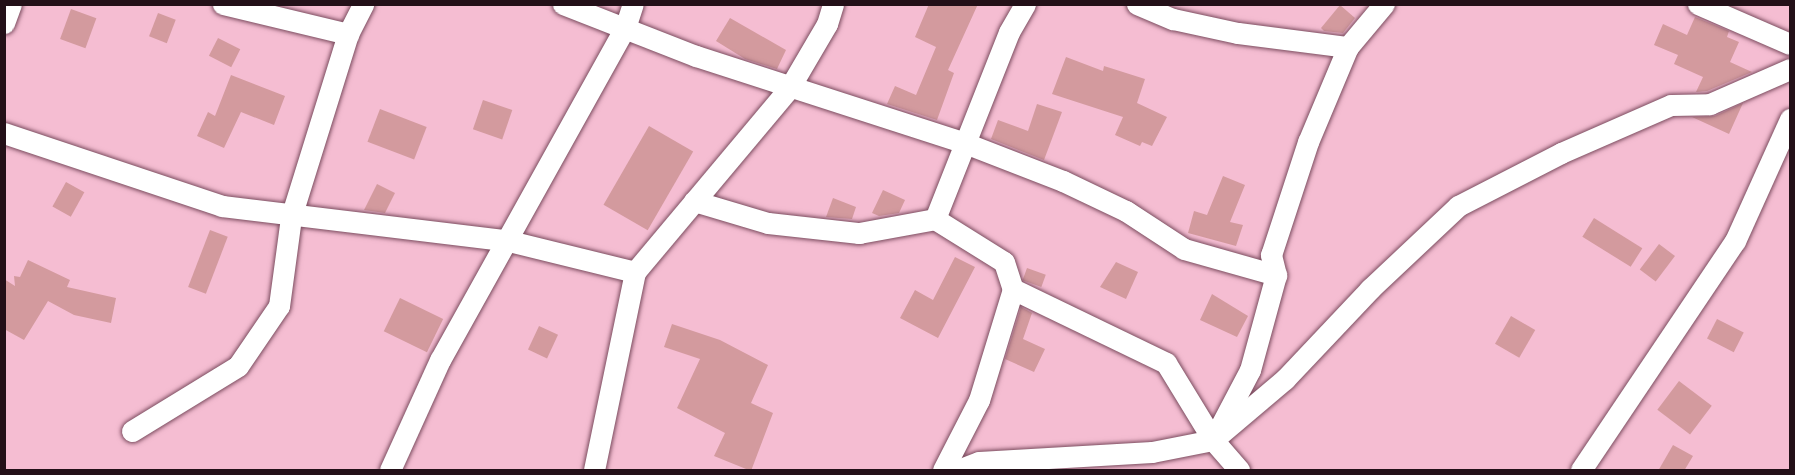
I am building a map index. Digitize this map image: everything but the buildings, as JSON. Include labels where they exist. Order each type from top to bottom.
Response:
[{"type":"street","points":[[4,23],[11,4]]},
{"type":"street","points":[[223,4],[348,34]]},
{"type":"street","points":[[132,431],[238,366],[279,306],[291,217],[348,34],[363,4]]},
{"type":"street","points":[[563,4],[790,87],[965,143],[1063,181],[1126,211],[1184,249],[1276,275]]},
{"type":"street","points":[[390,471],[440,360],[625,28],[633,4]]},
{"type":"street","points":[[594,471],[634,272],[790,87],[827,24],[833,4]]},
{"type":"street","points":[[934,219],[1009,32],[1025,4]]},
{"type":"street","points":[[1137,4],[1173,19],[1238,33],[1348,47]]},
{"type":"street","points":[[1213,440],[1250,370],[1276,275],[1271,255],[1308,142],[1348,47],[1384,4]]},
{"type":"street","points":[[1698,4],[1791,44]]},
{"type":"street","points":[[958,471],[979,462],[1152,452],[1213,440],[1285,379],[1370,289],[1458,206],[1561,153],[1671,105],[1710,104],[1791,69]]},
{"type":"street","points":[[1581,471],[1735,240],[1791,119]]},
{"type":"street","points":[[4,133],[222,206],[291,217],[505,240],[634,272]]},
{"type":"street","points":[[694,201],[768,223],[859,233],[934,219],[1004,262],[1013,289],[979,400],[943,471]]},
{"type":"street","points":[[1013,289],[1166,363],[1213,440],[1239,471]]}]
